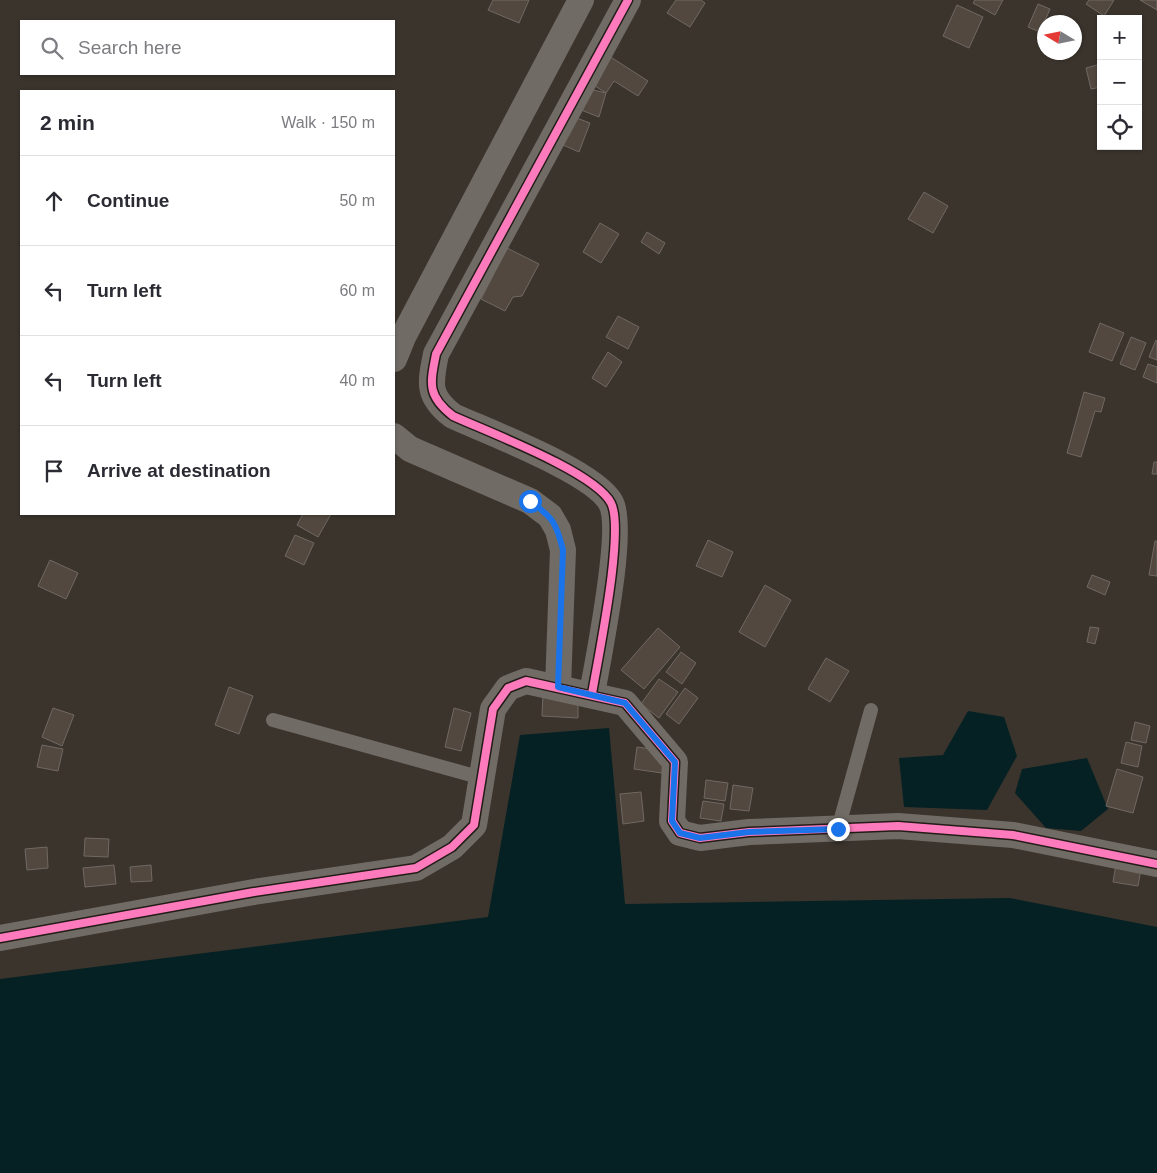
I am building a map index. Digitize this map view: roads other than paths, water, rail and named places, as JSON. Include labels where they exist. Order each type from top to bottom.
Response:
[{"type":"street","points":[[395,357],[403,337],[580,0]]},
{"type":"street","points":[[592,694],[615,552],[616,523],[611,503],[599,488],[563,466],[453,416],[440,406],[432,395],[431,378],[436,354],[628,0]]},
{"type":"street","points":[[395,437],[410,449],[530,501],[550,516],[558,530],[563,550],[558,687]]},
{"type":"street","points":[[0,938],[254,892],[416,868],[452,847],[474,825],[493,709],[508,688],[526,680],[625,703],[675,762],[672,821],[680,833],[700,838],[749,832],[898,826],[1013,835],[1157,864]]},
{"type":"lane","points":[[838,829],[871,710]]},
{"type":"lane","points":[[273,720],[482,778]]},
{"type":"water","points":[[968,711],[1004,717],[1017,756],[987,810],[904,807],[899,758],[943,755]]},
{"type":"water","points":[[609,728],[625,904],[1010,898],[1157,927],[1157,1173],[0,1173],[0,979],[488,917],[520,735]]},
{"type":"water","points":[[1087,758],[1108,809],[1081,831],[1046,828],[1015,793],[1022,769]]}]
